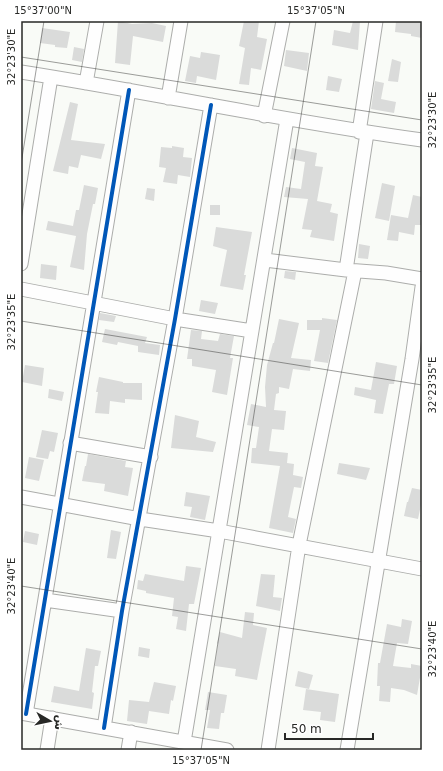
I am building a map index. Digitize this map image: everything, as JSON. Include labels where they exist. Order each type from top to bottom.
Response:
[{"type":"street","points":[[86,83],[97,21]]},
{"type":"street","points":[[168,98],[181,21]]},
{"type":"street","points":[[264,116],[282,21]]},
{"type":"street","points":[[268,750],[299,545],[350,271],[363,132],[376,21]]},
{"type":"street","points":[[21,72],[129,90],[264,116],[422,140]]},
{"type":"street","points":[[21,264],[51,77]]},
{"type":"street","points":[[129,90],[45,600],[23,713],[184,742],[208,748],[227,750]]},
{"type":"street","points":[[104,728],[122,611],[176,319],[211,105]]},
{"type":"street","points":[[184,742],[288,119]]},
{"type":"street","points":[[265,260],[350,271],[386,273],[422,279]]},
{"type":"street","points":[[347,750],[378,560],[417,359],[422,287]]},
{"type":"street","points":[[21,289],[93,304],[252,331]]},
{"type":"street","points":[[70,443],[151,457]]},
{"type":"street","points":[[21,497],[140,519],[299,545],[422,569]]},
{"type":"street","points":[[45,600],[122,611]]},
{"type":"street","points":[[48,750],[52,718]]},
{"type":"street","points":[[128,750],[131,732]]},
{"type":"building","points":[[118,21],[132,24],[152,23],[166,26],[163,42],[133,36],[130,65],[115,63]]},
{"type":"building","points":[[244,21],[259,21],[257,37],[267,39],[261,70],[251,68],[249,85],[239,84],[245,48],[239,46]]},
{"type":"building","points":[[353,21],[360,21],[358,50],[332,45],[334,30],[350,33]]},
{"type":"building","points":[[396,21],[420,21],[420,24],[422,25],[422,38],[411,36],[411,34],[395,32]]},
{"type":"building","points":[[42,28],[70,32],[67,48],[55,47],[55,45],[40,43]]},
{"type":"building","points":[[74,47],[84,49],[82,62],[72,60]]},
{"type":"building","points":[[286,50],[309,53],[307,71],[284,66]]},
{"type":"building","points":[[201,52],[220,55],[216,80],[197,76],[196,83],[185,81],[190,56],[200,58]]},
{"type":"building","points":[[392,59],[401,62],[398,82],[388,81]]},
{"type":"building","points":[[328,76],[342,79],[339,92],[326,90]]},
{"type":"building","points":[[375,81],[384,83],[381,99],[396,102],[394,113],[371,109]]},
{"type":"building","points":[[70,102],[78,104],[71,140],[105,144],[101,159],[81,155],[78,168],[69,166],[68,174],[53,171]]},
{"type":"building","points":[[172,146],[184,148],[183,157],[192,158],[190,177],[178,175],[177,184],[163,182],[166,168],[159,167],[161,147],[172,148]]},
{"type":"building","points":[[292,148],[317,153],[315,166],[323,167],[317,201],[332,204],[330,212],[338,214],[334,241],[310,237],[312,230],[302,229],[308,199],[284,197],[286,187],[301,189],[305,162],[290,159]]},
{"type":"building","points":[[382,183],[395,186],[389,221],[375,218]]},
{"type":"building","points":[[84,185],[98,188],[87,234],[84,270],[70,267],[76,236],[46,230],[48,221],[73,226],[76,210],[79,210]]},
{"type":"building","points":[[147,188],[155,189],[154,201],[145,199]]},
{"type":"building","points":[[413,195],[422,197],[422,225],[415,225],[414,235],[399,232],[398,241],[387,240],[391,215],[408,218]]},
{"type":"building","points":[[210,205],[220,205],[220,215],[210,215]]},
{"type":"building","points":[[216,227],[252,232],[244,275],[246,275],[243,290],[220,286],[227,250],[213,246]]},
{"type":"building","points":[[359,244],[370,246],[368,259],[358,258]]},
{"type":"building","points":[[41,264],[57,266],[56,280],[40,278]]},
{"type":"building","points":[[285,271],[296,272],[295,280],[284,278]]},
{"type":"building","points":[[201,300],[218,303],[215,314],[199,311]]},
{"type":"building","points":[[100,313],[116,316],[114,322],[99,320]]},
{"type":"building","points":[[322,318],[337,320],[328,363],[314,361],[320,330],[307,330],[307,320],[322,320]]},
{"type":"building","points":[[279,319],[299,323],[291,358],[311,360],[310,371],[293,369],[289,389],[279,387],[279,393],[276,394],[274,410],[286,411],[284,430],[272,429],[269,451],[288,453],[287,463],[294,464],[293,475],[303,477],[301,488],[294,487],[288,517],[296,519],[293,533],[269,528],[280,466],[251,463],[252,448],[256,448],[259,427],[247,425],[251,404],[266,407],[265,387],[267,365],[274,343]]},
{"type":"building","points":[[105,329],[147,337],[145,343],[160,345],[159,355],[138,352],[138,346],[118,342],[117,345],[102,342]]},
{"type":"building","points":[[191,330],[202,331],[201,339],[218,341],[220,334],[234,336],[230,358],[233,358],[227,395],[212,392],[216,370],[192,366],[192,359],[187,359]]},
{"type":"building","points":[[376,362],[397,366],[394,384],[389,384],[383,414],[374,413],[376,400],[354,395],[355,387],[371,390]]},
{"type":"building","points":[[25,365],[44,368],[42,386],[22,382]]},
{"type":"building","points":[[99,377],[123,383],[142,383],[142,400],[125,399],[125,403],[110,401],[109,414],[95,413],[98,392],[96,392]]},
{"type":"building","points":[[49,389],[64,392],[62,401],[48,398]]},
{"type":"building","points":[[175,415],[199,421],[196,437],[216,442],[213,452],[171,448]]},
{"type":"building","points":[[42,430],[58,433],[54,452],[50,451],[48,459],[36,457]]},
{"type":"building","points":[[88,454],[126,461],[125,467],[133,468],[128,496],[104,491],[105,484],[82,481]]},
{"type":"building","points":[[29,457],[44,460],[39,481],[25,478]]},
{"type":"building","points":[[339,463],[370,468],[366,480],[337,474]]},
{"type":"building","points":[[412,488],[422,490],[422,500],[418,519],[404,516]]},
{"type":"building","points":[[186,492],[210,496],[205,520],[190,517],[192,507],[184,506]]},
{"type":"building","points":[[111,530],[121,532],[116,559],[107,558]]},
{"type":"building","points":[[25,531],[39,534],[37,545],[23,542]]},
{"type":"building","points":[[186,566],[201,568],[194,604],[189,604],[186,631],[176,629],[178,617],[172,616],[174,598],[146,593],[146,591],[137,589],[138,580],[143,581],[145,574],[184,581]]},
{"type":"building","points":[[261,574],[275,575],[273,597],[282,598],[280,611],[256,606]]},
{"type":"building","points":[[245,612],[254,613],[253,625],[267,628],[257,680],[235,676],[236,669],[215,666],[217,643],[220,632],[242,638]]},
{"type":"building","points":[[402,619],[412,621],[408,644],[397,643],[393,666],[411,668],[411,664],[422,666],[417,695],[404,690],[391,688],[390,702],[379,701],[380,686],[377,686],[378,663],[380,663],[387,624],[401,627]]},
{"type":"building","points":[[139,647],[150,649],[149,658],[138,656]]},
{"type":"building","points":[[86,648],[101,651],[98,666],[95,666],[92,709],[51,702],[54,686],[79,691]]},
{"type":"building","points":[[298,671],[313,675],[309,689],[295,686]]},
{"type":"building","points":[[154,682],[176,686],[173,701],[171,700],[169,714],[149,711],[147,724],[127,721],[129,700],[149,702]]},
{"type":"building","points":[[306,689],[339,694],[335,722],[320,720],[321,712],[303,710]]},
{"type":"building","points":[[208,692],[227,695],[224,713],[221,713],[219,729],[207,728],[210,710],[205,710]]},
{"type":"cycle path","points":[[26,714],[129,90]]},
{"type":"cycle path","points":[[104,728],[122,611],[175,319],[211,105]]}]
